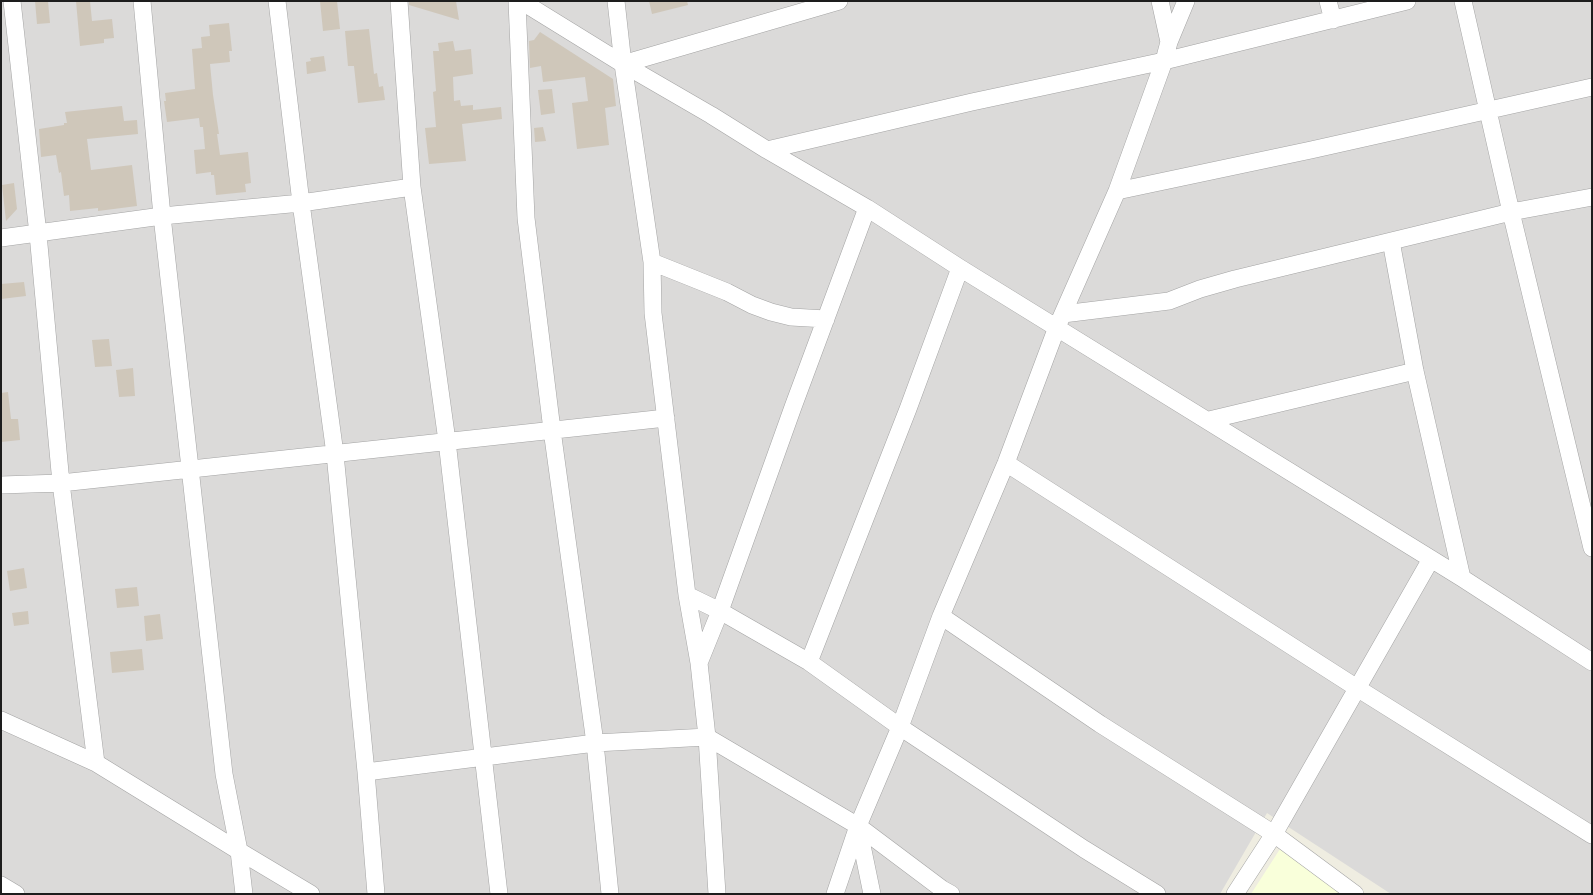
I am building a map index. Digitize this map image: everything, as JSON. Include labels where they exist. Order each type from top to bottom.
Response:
[{"type":"street","points":[[12,1],[38,234],[61,483],[96,764]]},
{"type":"street","points":[[142,1],[162,216],[224,774],[239,851],[244,894]]},
{"type":"street","points":[[277,1],[301,203],[335,454],[366,772],[376,894]]},
{"type":"street","points":[[399,1],[412,187],[447,441],[498,894]]},
{"type":"street","points":[[517,1],[526,218],[552,430],[595,743],[610,894]]},
{"type":"street","points":[[521,1],[623,64],[867,208],[960,268],[1060,320],[1209,420],[1462,578],[1592,662]]},
{"type":"street","points":[[616,1],[623,64],[652,262],[653,313],[687,595],[699,664],[707,737],[717,894]]},
{"type":"street","points":[[623,64],[839,1]]},
{"type":"street","points":[[1160,1],[1169,42]]},
{"type":"street","points":[[835,894],[858,826],[900,727],[940,616],[1006,463],[1060,320],[1117,191],[1164,61],[1169,42],[1186,1]]},
{"type":"street","points":[[1328,1],[1333,20]]},
{"type":"street","points":[[767,150],[972,102],[1164,61],[1407,1]]},
{"type":"street","points":[[1463,1],[1511,212],[1586,499],[1592,548]]},
{"type":"street","points":[[1117,191],[1304,152],[1592,87]]},
{"type":"street","points":[[1,238],[162,216],[301,203],[412,187]]},
{"type":"street","points":[[1060,320],[1169,301],[1200,289],[1235,279],[1511,212],[1592,197]]},
{"type":"street","points":[[699,664],[720,611],[867,208]]},
{"type":"street","points":[[1391,241],[1415,371],[1462,578]]},
{"type":"street","points":[[652,262],[727,292],[752,305],[771,312],[791,317],[826,319]]},
{"type":"street","points":[[809,662],[908,410],[960,268]]},
{"type":"street","points":[[1209,420],[1415,371]]},
{"type":"street","points":[[1,484],[61,483],[666,418]]},
{"type":"street","points":[[1006,463],[1357,688],[1592,835]]},
{"type":"street","points":[[1235,894],[1274,834],[1431,559]]},
{"type":"street","points":[[687,595],[720,611],[809,662],[900,727],[1084,849],[1157,894]]},
{"type":"street","points":[[940,616],[1100,724],[1274,834],[1355,894]]},
{"type":"street","points":[[1,720],[96,764],[311,894]]},
{"type":"street","points":[[366,772],[595,743],[707,737],[858,826],[942,889],[951,894]]},
{"type":"street","points":[[858,826],[872,894]]},
{"type":"street","points":[[1,885],[16,894]]},
{"type":"shaded area","points":[[1,1],[1592,1],[1592,894],[1391,894],[1267,813],[1220,894],[1,894]]},
{"type":"shaded area","points":[[1280,849],[1353,894],[1251,894]]},
{"type":"building","points":[[35,1],[48,1],[50,23],[37,24]]},
{"type":"building","points":[[76,1],[90,1],[92,21],[112,19],[114,38],[104,39],[104,43],[80,46]]},
{"type":"building","points":[[320,1],[337,1],[340,29],[323,31]]},
{"type":"building","points":[[409,1],[456,1],[459,20],[409,5]]},
{"type":"building","points":[[649,1],[687,1],[688,5],[652,14]]},
{"type":"building","points":[[229,23],[232,51],[229,51],[230,62],[210,64],[219,134],[217,134],[220,155],[248,152],[251,183],[245,184],[246,192],[216,195],[214,175],[211,175],[211,172],[196,174],[194,150],[205,149],[203,127],[200,127],[199,118],[167,122],[164,101],[166,101],[165,93],[195,89],[192,49],[202,48],[201,37],[210,36],[209,25]]},
{"type":"building","points":[[369,29],[374,74],[377,73],[379,87],[383,86],[385,100],[358,103],[354,66],[348,66],[345,31]]},
{"type":"building","points":[[540,32],[613,79],[616,106],[605,108],[609,145],[577,149],[572,103],[588,101],[585,77],[543,82],[541,66],[530,68],[529,41],[534,40]]},
{"type":"building","points":[[453,41],[455,51],[471,49],[473,74],[453,77],[454,101],[460,100],[461,106],[473,105],[473,110],[501,107],[502,119],[462,124],[466,161],[429,164],[425,128],[436,127],[433,92],[436,91],[433,51],[439,51],[438,43]]},
{"type":"building","points":[[324,56],[326,71],[307,74],[306,62],[311,61],[310,58]]},
{"type":"building","points":[[552,89],[555,113],[541,115],[538,90]]},
{"type":"building","points":[[122,106],[124,121],[137,120],[138,134],[87,139],[91,170],[132,165],[137,206],[98,211],[98,208],[70,211],[69,195],[64,196],[61,172],[59,173],[56,155],[41,157],[39,129],[64,125],[64,123],[67,123],[65,112]]},
{"type":"building","points":[[543,127],[546,141],[535,142],[534,128]]},
{"type":"building","points":[[14,183],[17,209],[6,221],[2,185]]},
{"type":"building","points":[[24,282],[26,296],[1,299],[1,284]]},
{"type":"building","points":[[109,339],[112,366],[95,367],[92,340]]},
{"type":"building","points":[[133,368],[135,396],[119,397],[116,370]]},
{"type":"building","points":[[8,392],[11,419],[18,419],[20,440],[1,442],[1,393]]},
{"type":"building","points":[[24,568],[27,588],[10,591],[7,571]]},
{"type":"building","points":[[137,587],[139,606],[117,608],[115,589]]},
{"type":"building","points":[[28,611],[29,624],[14,626],[12,613]]},
{"type":"building","points":[[160,614],[163,639],[146,641],[144,616]]},
{"type":"building","points":[[142,649],[144,670],[112,673],[110,652]]}]
